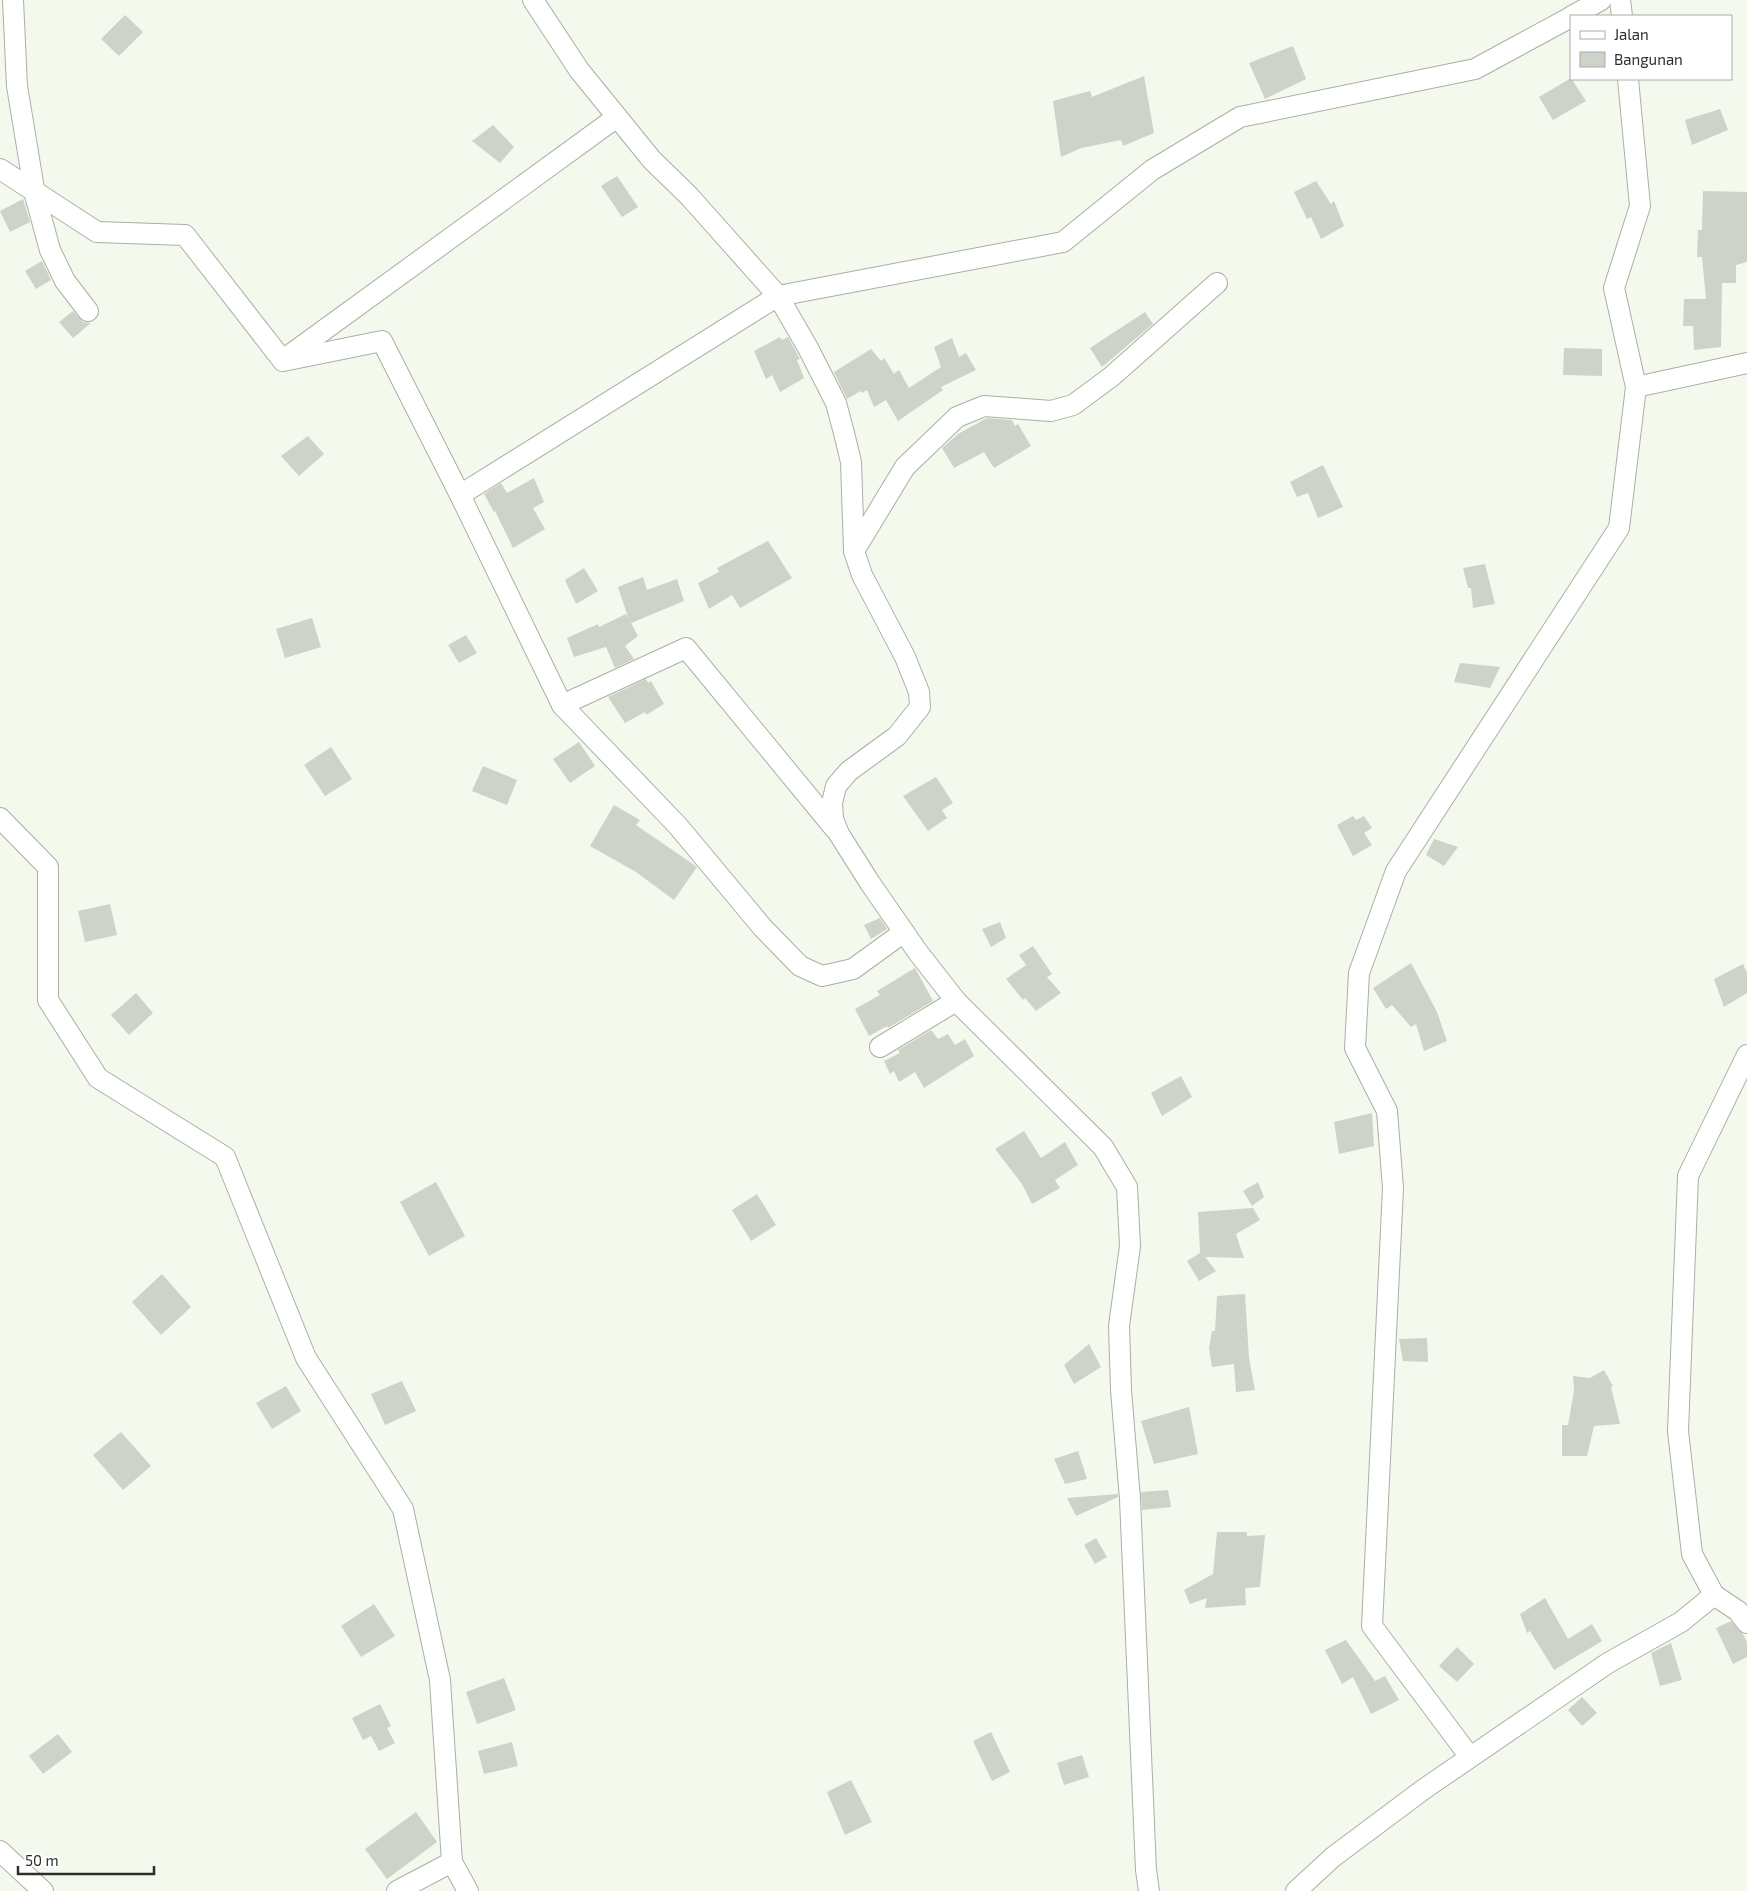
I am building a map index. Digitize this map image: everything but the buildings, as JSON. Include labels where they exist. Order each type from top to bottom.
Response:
[{"type":"street","points":[[13,0],[17,86],[35,192],[50,250],[65,282],[88,311]]},
{"type":"street","points":[[533,0],[579,70],[652,160],[709,217],[778,296],[836,403],[850,462],[854,551],[862,575],[920,692],[920,707],[897,736],[848,771],[836,786],[832,803],[833,819],[840,834]]},
{"type":"street","points":[[1573,15],[1602,0]]},
{"type":"street","points":[[1620,0],[1622,15]]},
{"type":"street","points":[[460,495],[778,296],[1063,242],[1152,170],[1240,117],[1475,69],[1570,17]]},
{"type":"street","points":[[1470,1757],[1372,1626],[1393,1188],[1387,1111],[1354,1048],[1359,972],[1396,872],[1619,528],[1636,388],[1614,288],[1640,206],[1628,80]]},
{"type":"street","points":[[283,361],[617,117]]},
{"type":"street","points":[[0,169],[97,232],[185,235],[283,361]]},
{"type":"street","points":[[854,551],[905,467],[957,417],[984,406],[1051,411],[1073,406],[1111,377],[1217,283]]},
{"type":"street","points":[[283,361],[382,341],[460,495],[562,705],[678,826],[763,928],[800,966],[822,976],[853,969],[904,932]]},
{"type":"street","points":[[1636,388],[1747,363]]},
{"type":"street","points":[[562,705],[686,648],[840,834],[904,932],[956,1002],[1103,1147],[1126,1187],[1130,1246],[1119,1326],[1121,1390],[1130,1499],[1145,1861],[1149,1891]]},
{"type":"street","points":[[0,818],[48,867],[48,1000],[98,1078],[226,1157],[306,1358],[403,1509],[440,1680],[452,1862],[468,1891]]},
{"type":"street","points":[[880,1047],[956,1002]]},
{"type":"street","points":[[1747,1055],[1688,1176],[1678,1431],[1692,1554],[1714,1595],[1738,1611],[1747,1623]]},
{"type":"street","points":[[1296,1891],[1332,1857],[1470,1757],[1608,1663],[1682,1622],[1714,1595]]},
{"type":"street","points":[[0,1851],[43,1891]]},
{"type":"street","points":[[397,1891],[452,1862]]}]
